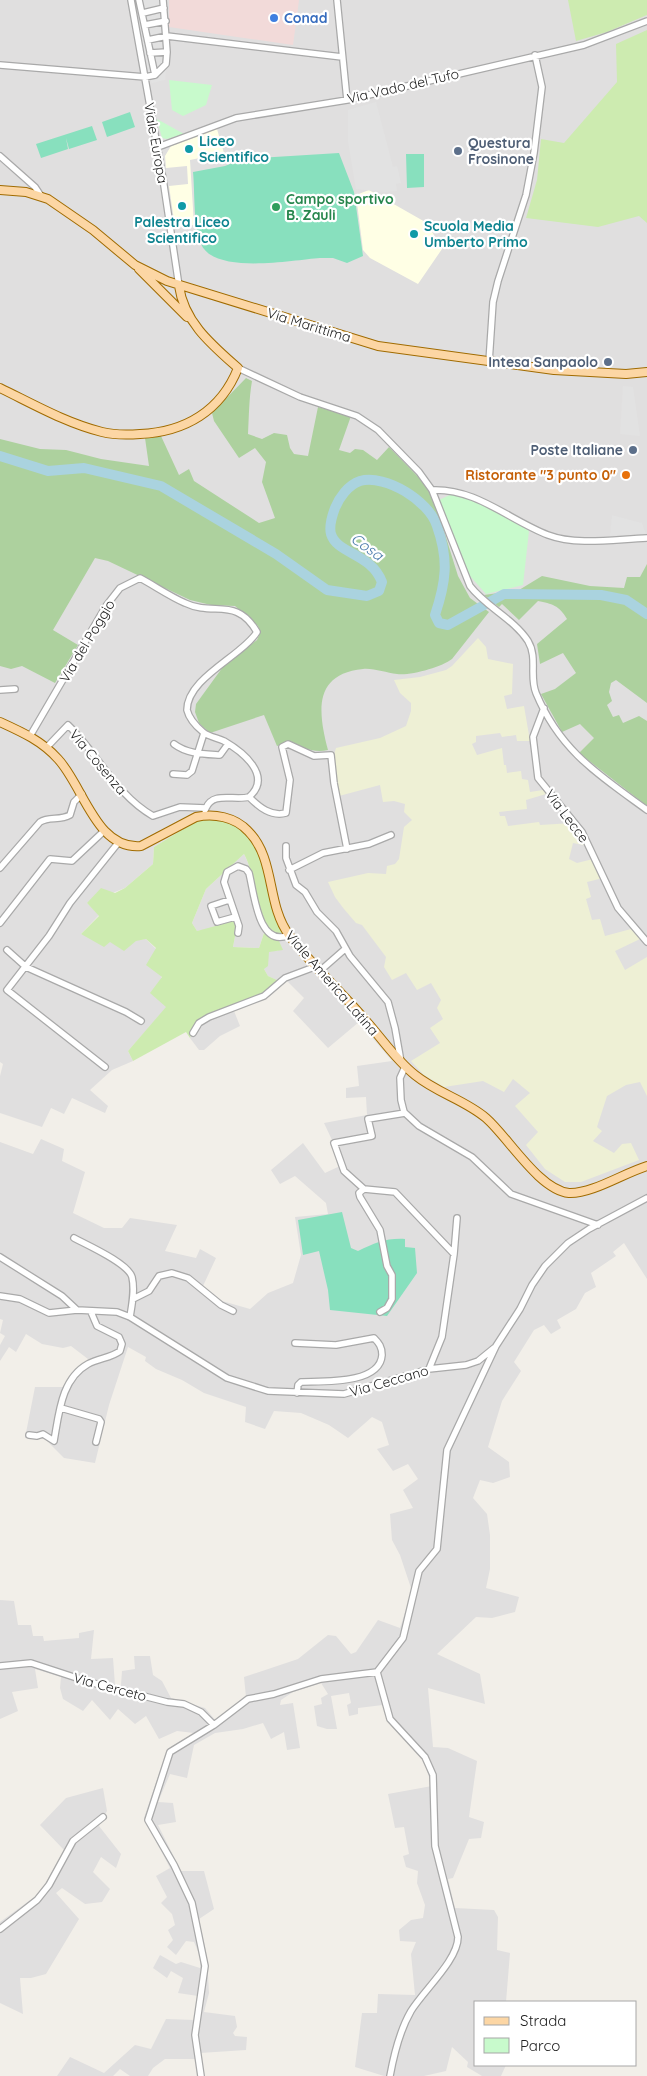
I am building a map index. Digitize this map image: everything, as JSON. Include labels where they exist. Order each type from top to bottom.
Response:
[{"type":"main road","name":"Via Marittima","points":[[0,190],[19,191],[41,196],[93,230],[135,265],[179,286],[378,346],[561,371],[626,374],[647,372]]},
{"type":"main road","points":[[0,388],[60,417],[104,433],[129,435],[158,433],[180,427],[206,413],[232,385],[238,368],[210,343],[192,322],[135,265]]},
{"type":"main road","points":[[179,286],[183,304],[192,322]]},
{"type":"main road","points":[[0,722],[30,736],[47,747],[60,760],[104,831],[118,843],[132,847],[142,846],[205,812]]},
{"type":"main road","name":"Viale America Latina","points":[[205,812],[234,820],[257,841],[265,857],[278,915],[289,935],[403,1065],[435,1089],[485,1118],[551,1186],[568,1193],[586,1190],[647,1166]]},
{"type":"street","name":"Viale Europa","points":[[131,0],[158,148],[179,286]]},
{"type":"street","points":[[139,0],[155,75]]},
{"type":"street","points":[[0,65],[145,77],[155,75],[166,64],[167,36],[163,0]]},
{"type":"street","points":[[337,0],[347,100]]},
{"type":"street","points":[[143,13],[164,8]]},
{"type":"street","points":[[145,26],[166,21]]},
{"type":"street","name":"Via Vado del Tufo","points":[[158,148],[236,118],[347,100],[584,45],[647,21]]},
{"type":"street","points":[[148,40],[167,36],[342,57]]},
{"type":"street","points":[[150,53],[167,52]]},
{"type":"street","points":[[490,362],[493,302],[498,281],[524,204],[534,153],[542,87],[535,56]]},
{"type":"street","points":[[0,156],[36,187],[41,196]]},
{"type":"street","points":[[238,368],[300,397],[357,416],[378,430],[400,451],[432,490],[470,586],[522,634],[530,646],[534,659],[534,685],[544,708],[563,740],[576,756],[647,810]]},
{"type":"street","points":[[432,490],[448,490],[483,501],[554,537],[579,540],[647,538]]},
{"type":"street","name":"Via del Poggio","points":[[30,736],[106,606],[120,588],[140,578],[186,603],[205,609],[230,608],[251,622],[257,632],[249,644],[217,666],[200,683],[187,706],[188,714],[204,734],[228,744],[250,762],[258,772],[257,786],[249,797]]},
{"type":"street","points":[[0,690],[14,689]]},
{"type":"street","name":"Via Lecce","points":[[544,708],[533,737],[538,778],[582,832],[618,908],[647,942]]},
{"type":"street","name":"Via Cosenza","points":[[47,747],[68,725],[81,738],[117,786],[143,810],[153,816],[180,807],[205,812]]},
{"type":"street","points":[[173,774],[183,776],[190,774],[204,734]]},
{"type":"street","points":[[174,744],[181,749],[198,754],[220,755],[228,744]]},
{"type":"street","points":[[205,812],[210,801],[217,798],[249,797],[267,811],[278,815],[286,813],[290,780],[282,747],[288,744],[314,756],[331,755],[334,783],[347,849]]},
{"type":"street","points":[[0,868],[40,822],[44,819],[64,819],[70,815],[74,802],[82,794]]},
{"type":"street","points":[[0,923],[50,859],[72,861],[104,831]]},
{"type":"street","points":[[289,870],[323,853],[369,844],[391,835]]},
{"type":"street","points":[[105,1067],[7,990],[49,936],[70,903],[118,843]]},
{"type":"street","points":[[286,846],[289,870],[296,885],[305,892],[317,912],[336,931],[345,949],[388,1002],[403,1065],[400,1078],[401,1100],[405,1113],[419,1126],[472,1158],[511,1194],[598,1225]]},
{"type":"street","points":[[238,933],[239,926],[229,900],[224,877],[233,867],[242,867],[249,873],[259,914],[266,929],[272,936],[279,938],[289,935]]},
{"type":"street","points":[[229,900],[211,906],[217,922],[235,917]]},
{"type":"street","points":[[193,1033],[199,1023],[209,1017],[264,996],[285,978],[319,968],[345,949]]},
{"type":"street","points":[[7,950],[26,967],[126,1012],[141,1021]]},
{"type":"street","points":[[405,1113],[368,1119],[372,1136],[334,1143],[344,1171],[364,1189],[395,1192],[454,1254]]},
{"type":"street","points":[[364,1189],[359,1193],[360,1197],[380,1230],[387,1266],[392,1275],[392,1299],[387,1308],[380,1312]]},
{"type":"street","points":[[201,2076],[195,2035],[205,1966],[192,1903],[174,1865],[148,1820],[170,1752],[214,1725],[248,1699],[274,1694],[321,1679],[377,1672],[403,1638],[419,1571],[437,1550],[447,1450],[496,1346],[545,1266],[572,1239],[647,1198]]},
{"type":"street","points":[[429,1369],[442,1337],[454,1254],[457,1218]]},
{"type":"street","points":[[74,1238],[114,1260],[129,1272],[132,1277],[133,1298],[130,1317]]},
{"type":"street","points":[[0,1257],[62,1296],[77,1310]]},
{"type":"street","points":[[133,1298],[149,1291],[159,1276],[172,1273],[188,1278],[221,1305],[233,1311]]},
{"type":"street","points":[[0,1296],[20,1299],[49,1313],[77,1310],[91,1312],[97,1326],[119,1336],[122,1344],[120,1351],[114,1356],[103,1357],[84,1366],[64,1391],[54,1441],[43,1434],[37,1436],[29,1435]]},
{"type":"street","name":"Via Ceccano","points":[[91,1312],[117,1312],[130,1317],[227,1378],[268,1391],[344,1394],[429,1369],[466,1365],[478,1361],[496,1346]]},
{"type":"street","points":[[295,1344],[336,1345],[374,1338],[379,1343],[382,1354],[378,1366],[364,1375],[335,1382],[301,1382],[298,1385],[297,1393]]},
{"type":"street","points":[[61,1408],[99,1419],[101,1422],[96,1442]]},
{"type":"street","name":"Via Cerceto","points":[[0,1666],[31,1663],[89,1682],[166,1702],[184,1704],[201,1712],[214,1725]]},
{"type":"street","points":[[377,1672],[390,1718],[425,1756],[433,1775],[435,1846],[458,1937],[458,1945],[448,1962],[410,2012],[398,2043],[390,2076]]},
{"type":"street","points":[[0,1929],[37,1900],[49,1885],[73,1841],[103,1817]]},
{"type":"shaded area","points":[[0,0],[647,0],[647,1279],[624,1243],[613,1252],[616,1256],[591,1273],[596,1287],[585,1293],[576,1309],[557,1320],[561,1328],[551,1334],[544,1325],[534,1330],[514,1362],[521,1371],[502,1401],[488,1447],[509,1462],[510,1477],[493,1483],[480,1480],[473,1498],[487,1514],[490,1535],[490,1569],[486,1588],[519,1597],[515,1612],[492,1618],[476,1617],[437,1654],[480,1674],[485,1704],[428,1688],[433,1747],[448,1748],[477,1761],[469,1817],[484,1822],[481,1838],[469,1839],[453,1878],[448,1879],[455,1908],[494,1910],[498,1917],[497,1950],[510,1953],[506,2001],[474,2001],[474,2066],[506,2066],[501,2076],[482,2076],[467,2067],[468,2062],[452,2047],[446,2071],[424,2076],[384,2076],[355,2067],[362,2013],[377,2013],[378,1994],[415,1995],[411,1954],[416,1942],[400,1941],[399,1930],[411,1920],[423,1918],[425,1905],[417,1883],[418,1871],[406,1867],[403,1856],[409,1854],[404,1827],[395,1828],[388,1794],[432,1786],[423,1759],[394,1727],[383,1705],[358,1708],[358,1714],[349,1716],[347,1705],[351,1703],[349,1693],[331,1696],[337,1729],[317,1726],[314,1706],[322,1704],[321,1698],[328,1694],[321,1683],[293,1692],[281,1700],[280,1705],[293,1703],[300,1748],[287,1750],[284,1732],[271,1739],[263,1723],[243,1729],[215,1733],[194,1745],[187,1778],[170,1774],[158,1802],[173,1803],[176,1822],[158,1825],[181,1871],[204,1871],[214,1909],[199,1919],[207,1957],[209,1993],[204,2012],[235,2016],[237,2027],[233,2033],[235,2036],[247,2037],[246,2050],[200,2053],[201,2059],[165,2059],[153,2068],[148,2076],[130,2076],[120,2069],[113,2076],[57,2076],[70,2057],[104,2073],[135,2045],[151,2049],[166,2019],[195,2020],[198,1996],[178,1993],[183,1978],[171,1971],[167,1978],[153,1968],[160,1955],[176,1964],[181,1962],[200,1968],[200,1956],[194,1942],[186,1941],[176,1955],[167,1947],[173,1940],[168,1930],[175,1925],[172,1914],[161,1903],[167,1897],[156,1876],[170,1868],[144,1818],[166,1753],[172,1746],[194,1733],[177,1731],[159,1739],[146,1716],[135,1724],[118,1709],[110,1720],[92,1700],[83,1711],[63,1699],[60,1688],[61,1677],[35,1669],[38,1688],[12,1692],[18,1711],[0,1719],[0,1600],[14,1601],[18,1625],[31,1625],[33,1636],[43,1636],[44,1641],[79,1638],[79,1633],[94,1630],[91,1659],[113,1658],[115,1685],[121,1685],[122,1671],[135,1669],[134,1656],[150,1656],[153,1675],[162,1681],[171,1698],[205,1708],[216,1721],[246,1697],[244,1677],[298,1659],[328,1635],[336,1636],[351,1654],[356,1652],[378,1620],[400,1628],[412,1591],[400,1555],[392,1540],[390,1514],[413,1508],[403,1490],[418,1479],[408,1464],[393,1471],[377,1449],[389,1445],[382,1422],[372,1417],[348,1438],[329,1425],[301,1413],[274,1411],[265,1429],[245,1422],[246,1407],[204,1393],[182,1380],[156,1369],[145,1361],[146,1357],[128,1347],[109,1405],[95,1463],[64,1458],[45,1439],[25,1438],[35,1387],[63,1387],[88,1359],[71,1346],[63,1348],[42,1344],[26,1334],[16,1352],[9,1347],[0,1361],[0,1345],[5,1336],[0,1333],[3,1320],[0,1319],[0,1142],[33,1154],[41,1139],[64,1149],[62,1161],[85,1172],[73,1213],[104,1228],[122,1228],[130,1218],[177,1225],[165,1251],[196,1258],[200,1249],[216,1258],[203,1286],[222,1301],[250,1309],[268,1293],[293,1283],[301,1255],[295,1217],[328,1214],[326,1203],[295,1176],[280,1184],[271,1170],[303,1143],[325,1173],[340,1166],[330,1144],[332,1140],[324,1123],[367,1115],[366,1097],[346,1098],[346,1088],[359,1086],[357,1066],[392,1061],[359,1022],[328,1048],[293,1011],[304,998],[287,981],[270,996],[234,1011],[240,1026],[220,1036],[204,1050],[199,1050],[190,1038],[194,1025],[206,1017],[278,981],[268,976],[264,969],[269,951],[278,951],[272,938],[264,933],[259,948],[233,947],[237,926],[197,931],[192,923],[206,889],[244,854],[252,872],[262,913],[263,865],[198,820],[154,847],[153,864],[125,888],[87,903],[99,915],[81,934],[109,942],[146,939],[156,949],[167,1007],[128,1051],[133,1061],[112,1070],[90,1090],[108,1106],[105,1113],[72,1098],[64,1114],[51,1108],[42,1127],[0,1113],[0,1076],[3,1064],[0,1062]]},
{"type":"shaded area","points":[[136,0],[165,0],[170,41],[165,80],[152,83],[147,73]]},
{"type":"shaded area","points":[[169,0],[299,0],[293,45],[169,27]]},
{"type":"shaded area","points":[[376,102],[393,167],[397,166],[401,183],[396,184],[397,191],[384,192],[356,189],[348,141],[348,110]]},
{"type":"shaded area","points":[[217,129],[224,153],[190,160],[194,225],[175,227],[169,186],[188,184],[187,166],[166,168],[165,156],[171,146]]},
{"type":"shaded area","points":[[369,190],[427,223],[442,249],[418,284],[370,258],[363,250],[356,195]]},
{"type":"shaded area","points":[[623,386],[633,387],[640,436],[620,434]]},
{"type":"shaded area","points":[[612,515],[642,523],[646,534],[610,536]]},
{"type":"shaded area","points":[[478,638],[486,647],[488,659],[513,664],[512,694],[504,696],[507,709],[524,706],[530,741],[517,741],[516,735],[502,737],[500,733],[476,736],[476,742],[472,744],[477,755],[502,748],[507,773],[521,771],[522,779],[528,780],[530,792],[543,790],[546,794],[526,800],[527,809],[499,812],[500,816],[505,816],[508,826],[539,822],[540,825],[572,823],[588,846],[573,843],[569,859],[577,863],[593,859],[603,878],[587,882],[591,897],[586,899],[592,920],[600,919],[605,936],[631,929],[640,939],[615,951],[625,970],[647,957],[647,1096],[640,1082],[626,1085],[607,1096],[597,1127],[602,1131],[593,1141],[614,1153],[622,1144],[631,1143],[639,1160],[581,1182],[565,1182],[545,1169],[526,1145],[538,1132],[515,1106],[530,1093],[513,1079],[504,1092],[483,1081],[444,1087],[424,1075],[411,1061],[440,1043],[430,1028],[443,1019],[437,1008],[441,1000],[431,983],[417,990],[406,973],[392,980],[384,967],[386,957],[362,925],[356,923],[344,909],[335,897],[328,882],[368,873],[386,874],[387,866],[395,864],[399,859],[404,827],[412,820],[404,812],[405,804],[394,801],[383,802],[380,785],[339,796],[334,755],[336,748],[380,738],[406,726],[411,711],[411,703],[400,693],[394,680],[420,677],[446,670]]},
{"type":"shaded area","points":[[103,1788],[107,1811],[99,1826],[121,1854],[116,1868],[101,1857],[93,1872],[110,1889],[102,1902],[85,1904],[62,1888],[56,1893],[79,1919],[46,1974],[31,1978],[20,1978],[23,2014],[0,2003],[0,1922],[40,1893],[64,1850],[40,1825],[66,1798]]},
{"type":"green space","points":[[568,0],[647,0],[647,15],[607,32],[576,41]]},
{"type":"green space","points":[[647,30],[647,223],[639,216],[598,227],[526,218],[537,180],[541,139],[564,143],[617,82],[616,44]]},
{"type":"green space","points":[[169,80],[212,85],[206,105],[183,116],[172,110]]},
{"type":"green space","points":[[130,112],[135,127],[107,137],[102,122]]},
{"type":"green space","points":[[157,119],[184,134],[167,139],[162,138]]},
{"type":"green space","points":[[92,126],[97,140],[69,149],[66,138],[68,149],[41,158],[36,144]]},
{"type":"green space","name":"Campo sportivo B. Zauli","points":[[339,153],[354,192],[363,256],[347,263],[333,258],[320,258],[274,263],[237,263],[221,260],[209,254],[201,244],[195,219],[193,172],[225,166],[242,159]]},
{"type":"green space","points":[[406,154],[424,154],[424,187],[407,188]]},
{"type":"green space","points":[[246,378],[252,381],[248,434],[262,439],[274,433],[287,435],[290,448],[294,454],[308,456],[318,407],[351,416],[339,450],[350,453],[355,449],[363,450],[377,460],[389,447],[427,486],[440,518],[458,576],[470,598],[489,612],[452,659],[434,668],[403,674],[363,669],[347,672],[335,678],[327,687],[321,709],[328,750],[315,751],[291,745],[277,746],[264,715],[210,733],[199,723],[195,712],[196,704],[225,664],[257,640],[260,633],[258,626],[235,606],[211,605],[190,600],[108,561],[95,558],[53,630],[78,645],[55,683],[22,666],[11,669],[0,666],[0,439],[40,449],[66,450],[101,459],[149,466],[145,438],[161,436],[179,475],[189,469],[194,481],[259,523],[275,518],[262,482],[266,462],[255,448],[239,458],[214,421],[212,413]]},
{"type":"green space","points":[[454,493],[494,508],[529,531],[523,585],[486,594],[470,576],[439,500]]},
{"type":"green space","points":[[647,564],[647,703],[616,680],[611,683],[609,692],[612,701],[607,705],[613,717],[619,715],[623,723],[639,716],[647,721],[647,806],[579,753],[594,738],[580,724],[562,732],[541,694],[555,689],[576,673],[563,653],[540,664],[537,644],[567,619],[564,614],[555,606],[538,601],[519,620],[502,604],[499,607],[484,595],[519,590],[542,576],[590,586],[624,588],[627,577],[640,577]]},
{"type":"green space","points":[[209,817],[228,821],[241,829],[251,840],[272,886],[284,933],[275,934],[269,929],[261,910],[252,874],[244,854],[206,889],[192,923],[197,931],[234,921],[237,926],[233,947],[259,948],[264,933],[279,941],[283,950],[269,952],[268,966],[264,969],[268,976],[279,981],[264,993],[206,1017],[194,1025],[190,1038],[186,1032],[133,1061],[128,1051],[166,1007],[150,993],[162,977],[146,965],[156,948],[146,939],[136,941],[124,951],[110,942],[104,947],[81,934],[99,916],[87,903],[101,888],[115,893],[125,888],[153,864],[154,847],[198,820]]},
{"type":"green space","points":[[342,1212],[351,1248],[358,1251],[392,1239],[405,1239],[405,1247],[415,1248],[417,1273],[387,1316],[330,1310],[328,1290],[319,1251],[303,1255],[298,1220]]},
{"type":"waterway","name":"Cosa","points":[[0,456],[48,471],[84,468],[161,486],[276,554],[327,590],[367,596],[379,591],[382,582],[377,572],[363,559],[334,541],[330,531],[333,514],[344,492],[360,481],[382,482],[394,486],[416,499],[425,507],[437,526],[445,560],[444,581],[435,615],[439,623],[448,625],[504,594],[601,595],[626,600],[647,614]]},
{"type":"place","name":"Conad","points":[[274,18]]},
{"type":"place","name":"Liceo Scientifico","points":[[189,149]]},
{"type":"place","name":"Questura Frosinone","points":[[458,151]]},
{"type":"place","name":"Palestra Liceo Scientifico","points":[[182,206]]},
{"type":"place","name":"Campo sportivo B. Zauli","points":[[276,207]]},
{"type":"place","name":"Scuola Media Umberto Primo","points":[[414,234]]},
{"type":"place","name":"Intesa Sanpaolo","points":[[608,362]]},
{"type":"place","name":"Poste Italiane","points":[[633,450]]},
{"type":"place","name":"Ristorante \"3 punto 0\"","points":[[626,475]]}]
